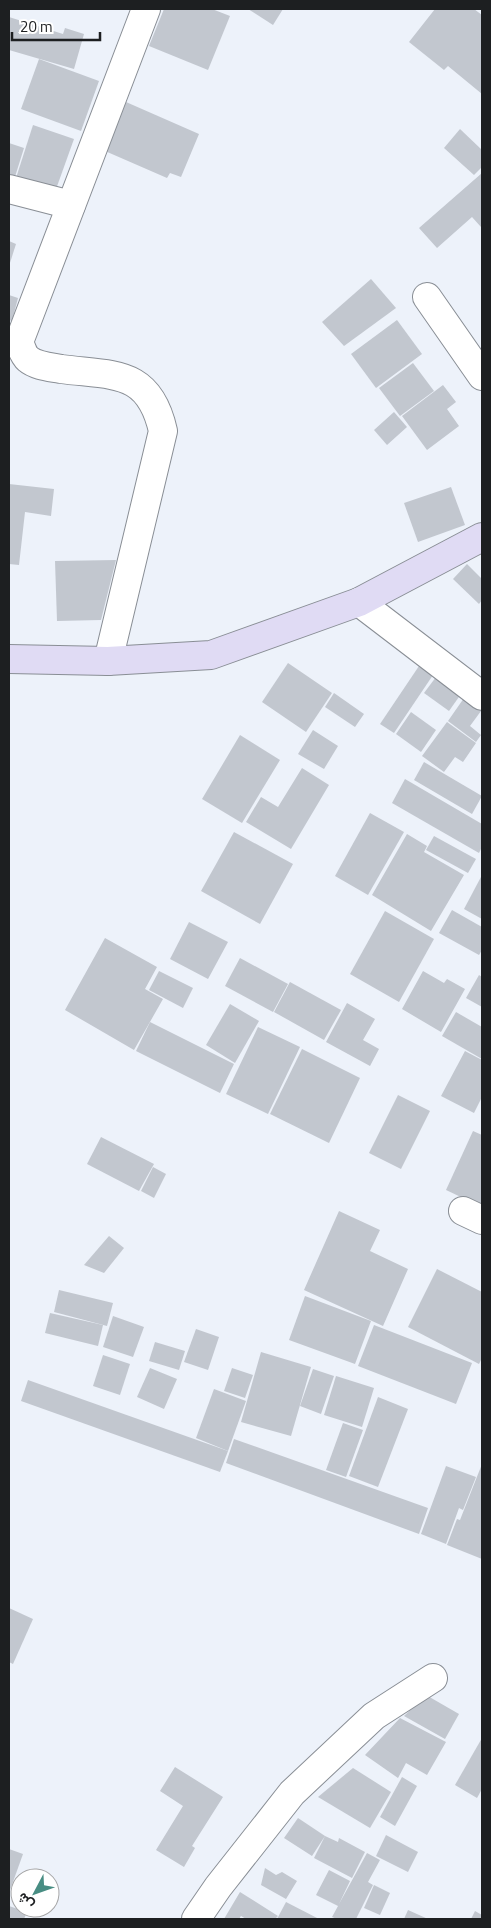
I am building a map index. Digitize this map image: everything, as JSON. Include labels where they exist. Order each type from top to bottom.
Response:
[{"type":"street","points":[[108,661],[163,431],[158,410],[149,394],[128,378],[45,367],[28,359],[18,342],[146,9]]},
{"type":"street","points":[[9,189],[71,205]]},
{"type":"street","points":[[427,297],[482,376]]},
{"type":"street","points":[[9,659],[108,661],[211,655],[359,602],[482,537]]},
{"type":"street","points":[[359,602],[482,696]]},
{"type":"street","points":[[196,1919],[218,1887],[292,1793],[374,1716],[433,1678]]},
{"type":"building","points":[[164,9],[212,9],[230,16],[208,70],[149,46]]},
{"type":"building","points":[[248,9],[283,9],[273,25]]},
{"type":"building","points":[[435,9],[474,9],[482,15],[482,94],[448,66],[444,70],[409,42]]},
{"type":"building","points":[[9,17],[63,34],[65,28],[84,34],[74,69],[9,50]]},
{"type":"building","points":[[39,59],[99,81],[81,131],[21,109]]},
{"type":"building","points":[[126,102],[199,134],[181,177],[170,173],[167,178],[105,151]]},
{"type":"building","points":[[33,125],[74,139],[55,192],[16,178]]},
{"type":"building","points":[[460,129],[482,150],[482,167],[474,175],[444,148]]},
{"type":"building","points":[[9,143],[24,148],[14,180],[9,178]]},
{"type":"building","points":[[482,173],[482,226],[472,217],[437,248],[419,228]]},
{"type":"building","points":[[9,241],[16,244],[9,266]]},
{"type":"building","points":[[371,279],[396,308],[344,346],[322,322]]},
{"type":"building","points":[[9,295],[18,298],[12,321],[9,320]]},
{"type":"building","points":[[397,320],[422,354],[376,388],[351,354]]},
{"type":"building","points":[[413,363],[434,391],[400,416],[379,388]]},
{"type":"building","points":[[443,385],[456,402],[447,409],[459,426],[427,450],[402,416]]},
{"type":"building","points":[[394,412],[407,427],[387,445],[374,430]]},
{"type":"building","points":[[9,484],[54,489],[51,516],[25,512],[19,565],[9,564]]},
{"type":"building","points":[[451,487],[465,525],[418,542],[404,503]]},
{"type":"building","points":[[116,560],[101,620],[57,621],[55,561]]},
{"type":"building","points":[[467,564],[482,579],[482,600],[479,604],[453,579]]},
{"type":"building","points":[[288,663],[332,693],[306,732],[262,702]]},
{"type":"building","points":[[419,666],[433,675],[394,733],[380,724]]},
{"type":"building","points":[[436,677],[461,694],[449,711],[424,693]]},
{"type":"building","points":[[334,693],[364,714],[355,727],[325,707]]},
{"type":"building","points":[[464,698],[481,711],[470,726],[481,735],[476,742],[448,721]]},
{"type":"building","points":[[411,712],[436,730],[421,752],[396,734]]},
{"type":"building","points":[[447,722],[476,743],[463,762],[455,757],[444,772],[422,756]]},
{"type":"building","points":[[313,730],[338,746],[324,769],[298,754]]},
{"type":"building","points":[[240,735],[280,760],[242,823],[202,799]]},
{"type":"building","points":[[424,762],[482,796],[472,814],[414,780]]},
{"type":"building","points":[[302,768],[329,785],[291,849],[246,822],[261,797],[278,807]]},
{"type":"building","points":[[405,779],[482,824],[482,847],[479,853],[392,803]]},
{"type":"building","points":[[370,813],[404,832],[368,895],[335,876]]},
{"type":"building","points":[[234,832],[293,864],[260,924],[201,891]]},
{"type":"building","points":[[407,834],[427,846],[424,852],[464,875],[431,931],[372,895]]},
{"type":"building","points":[[434,836],[476,859],[468,873],[426,850]]},
{"type":"building","points":[[482,875],[482,919],[464,909]]},
{"type":"building","points":[[452,910],[482,927],[482,950],[479,955],[439,933]]},
{"type":"building","points":[[385,911],[434,939],[399,1002],[350,974]]},
{"type":"building","points":[[189,922],[228,942],[208,979],[170,959]]},
{"type":"building","points":[[105,938],[157,967],[145,989],[163,999],[134,1050],[65,1010]]},
{"type":"building","points":[[240,958],[288,984],[273,1012],[225,986]]},
{"type":"building","points":[[159,971],[193,988],[183,1008],[149,990]]},
{"type":"building","points":[[423,971],[444,983],[447,979],[465,989],[441,1032],[402,1009]]},
{"type":"building","points":[[479,975],[482,977],[482,1007],[466,998]]},
{"type":"building","points":[[290,982],[341,1010],[324,1040],[274,1012]]},
{"type":"building","points":[[347,1003],[375,1019],[363,1040],[379,1049],[370,1066],[326,1042]]},
{"type":"building","points":[[230,1004],[259,1021],[235,1063],[206,1045]]},
{"type":"building","points":[[456,1012],[482,1027],[482,1059],[442,1036]]},
{"type":"building","points":[[150,1022],[234,1064],[220,1093],[136,1051]]},
{"type":"building","points":[[258,1027],[300,1047],[268,1114],[226,1094]]},
{"type":"building","points":[[302,1049],[360,1078],[329,1143],[270,1114]]},
{"type":"building","points":[[465,1051],[482,1060],[482,1097],[474,1113],[441,1096]]},
{"type":"building","points":[[398,1095],[430,1111],[401,1169],[369,1153]]},
{"type":"building","points":[[473,1131],[482,1135],[482,1207],[446,1190]]},
{"type":"building","points":[[101,1137],[154,1164],[139,1191],[87,1164]]},
{"type":"building","points":[[153,1167],[166,1174],[154,1198],[141,1191]]},
{"type":"building","points":[[339,1211],[380,1230],[370,1251],[408,1269],[383,1326],[304,1290]]},
{"type":"building","points":[[109,1236],[124,1248],[104,1273],[84,1265]]},
{"type":"building","points":[[437,1269],[482,1292],[482,1358],[479,1364],[408,1327]]},
{"type":"building","points":[[59,1290],[113,1303],[107,1326],[54,1312]]},
{"type":"building","points":[[305,1296],[371,1321],[355,1364],[289,1340]]},
{"type":"building","points":[[50,1313],[103,1325],[98,1346],[45,1333]]},
{"type":"building","points":[[113,1316],[144,1327],[133,1357],[103,1347]]},
{"type":"building","points":[[374,1325],[472,1363],[456,1404],[358,1366]]},
{"type":"building","points":[[196,1329],[219,1337],[208,1370],[184,1362]]},
{"type":"building","points":[[155,1342],[185,1351],[179,1370],[149,1361]]},
{"type":"building","points":[[261,1352],[311,1367],[291,1436],[241,1422]]},
{"type":"building","points":[[103,1355],[130,1364],[120,1395],[93,1386]]},
{"type":"building","points":[[150,1368],[177,1379],[164,1409],[137,1397]]},
{"type":"building","points":[[232,1368],[253,1375],[245,1398],[224,1391]]},
{"type":"building","points":[[313,1369],[334,1376],[321,1414],[300,1406]]},
{"type":"building","points":[[336,1376],[374,1388],[362,1427],[324,1415]]},
{"type":"building","points":[[28,1380],[228,1451],[220,1472],[21,1401]]},
{"type":"building","points":[[214,1389],[246,1401],[228,1451],[196,1438]]},
{"type":"building","points":[[378,1397],[408,1409],[378,1487],[349,1476]]},
{"type":"building","points":[[343,1423],[363,1430],[346,1477],[326,1470]]},
{"type":"building","points":[[234,1439],[428,1508],[419,1534],[226,1463]]},
{"type":"building","points":[[482,1464],[482,1559],[447,1545],[457,1519],[460,1520]]},
{"type":"building","points":[[446,1466],[476,1477],[463,1510],[459,1508],[446,1544],[421,1534]]},
{"type":"building","points":[[9,1608],[33,1619],[13,1664],[9,1662]]},
{"type":"building","points":[[426,1695],[459,1714],[445,1739],[404,1716]]},
{"type":"building","points":[[400,1718],[446,1742],[427,1775],[406,1763],[398,1778],[365,1755]]},
{"type":"building","points":[[482,1738],[482,1789],[477,1798],[455,1785]]},
{"type":"building","points":[[175,1767],[223,1797],[192,1846],[195,1848],[184,1867],[156,1850],[183,1806],[160,1791]]},
{"type":"building","points":[[353,1768],[391,1792],[370,1828],[318,1797]]},
{"type":"building","points":[[402,1777],[417,1786],[395,1826],[380,1817]]},
{"type":"building","points":[[298,1818],[325,1836],[312,1856],[284,1838]]},
{"type":"building","points":[[386,1835],[418,1852],[408,1872],[376,1856]]},
{"type":"building","points":[[325,1836],[338,1842],[339,1838],[365,1852],[352,1878],[314,1858]]},
{"type":"building","points":[[9,1849],[23,1854],[18,1868],[10,1868],[9,1893]]},
{"type":"building","points":[[367,1853],[380,1860],[368,1882],[373,1885],[356,1919],[337,1919],[332,1917],[338,1906],[316,1895],[329,1870],[350,1881],[339,1904]]},
{"type":"building","points":[[265,1868],[276,1875],[282,1872],[297,1881],[286,1899],[261,1885]]},
{"type":"building","points":[[374,1885],[390,1893],[380,1915],[364,1908]]},
{"type":"building","points":[[240,1892],[278,1916],[275,1919],[246,1919],[241,1916],[239,1919],[224,1919]]},
{"type":"building","points":[[286,1902],[319,1919],[277,1919]]},
{"type":"building","points":[[9,1906],[10,1918],[24,1918],[24,1919],[9,1919]]},
{"type":"building","points":[[408,1910],[428,1919],[404,1919]]},
{"type":"building","points":[[475,1911],[482,1915],[482,1919],[471,1919]]}]
